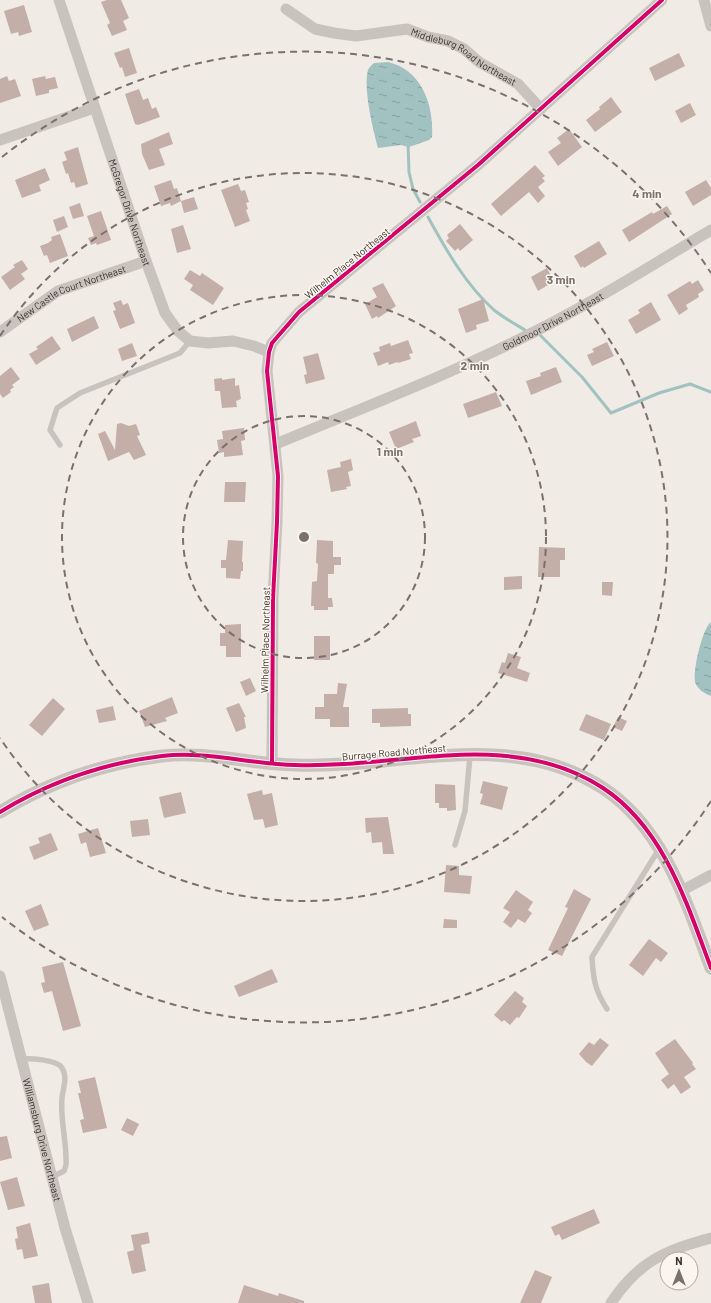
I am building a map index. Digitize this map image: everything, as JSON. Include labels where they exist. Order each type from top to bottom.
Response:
[{"type":"street","name":"McGregor Drive Northeast","points":[[59,0],[146,261],[166,314],[178,331],[190,340]]},
{"type":"street","name":"Wilhelm Place Northeast","points":[[272,763],[273,598],[278,507],[276,444],[267,371],[269,352],[276,337],[299,312],[472,170],[662,0]]},
{"type":"street","points":[[704,0],[711,26]]},
{"type":"street","name":"Middleburg Road Northeast","points":[[286,9],[315,29],[334,34],[356,36],[407,29],[448,41],[464,49],[479,62],[518,84],[540,109]]},
{"type":"street","points":[[0,140],[94,108]]},
{"type":"street","name":"Goldmoor Drive Northeast","points":[[276,444],[423,384],[530,334],[569,314],[711,230]]},
{"type":"street","name":"New Castle Court Northeast","points":[[0,332],[58,291],[146,261]]},
{"type":"street","points":[[190,340],[208,343],[233,341],[254,346],[269,352]]},
{"type":"street","name":"Burrage Road Northeast","points":[[0,812],[49,786],[76,776],[123,763],[160,756],[193,754],[294,765],[342,765],[470,754],[522,756],[576,773],[604,788],[627,808],[660,848],[682,891],[710,961]]},
{"type":"street","points":[[682,891],[711,875]]},
{"type":"street","name":"Williamsburg Drive Northeast","points":[[0,976],[52,1177],[88,1303]]},
{"type":"street","points":[[611,1303],[631,1277],[650,1261],[686,1244],[711,1238]]},
{"type":"lane","points":[[60,445],[50,430],[57,408],[80,393],[180,353],[190,340]]},
{"type":"lane","points":[[455,846],[465,811],[470,754]]},
{"type":"lane","points":[[607,1009],[598,994],[593,974],[592,957],[660,848]]},
{"type":"lane","points":[[22,1059],[29,1058],[56,1063],[62,1066],[66,1075],[62,1099],[62,1114],[66,1165],[64,1171],[52,1177]]},
{"type":"water","points":[[388,62],[400,66],[410,73],[424,90],[431,113],[432,137],[429,140],[409,147],[401,145],[378,148],[369,109],[367,88],[368,69],[374,63]]},
{"type":"water","points":[[711,622],[711,696],[699,689],[695,682],[695,669],[701,641]]},
{"type":"building","points":[[107,0],[121,0],[129,18],[123,21],[127,30],[112,36],[107,25],[110,23],[101,2]]},
{"type":"building","points":[[24,5],[32,32],[19,36],[18,32],[11,34],[4,11]]},
{"type":"building","points":[[129,48],[137,73],[125,77],[122,67],[120,68],[114,53]]},
{"type":"building","points":[[679,53],[685,66],[655,81],[649,68]]},
{"type":"building","points":[[7,76],[9,81],[15,79],[21,96],[0,103],[0,79]]},
{"type":"building","points":[[45,76],[46,79],[55,77],[58,88],[49,90],[49,93],[36,96],[32,79]]},
{"type":"building","points":[[139,89],[143,100],[148,98],[152,109],[156,107],[160,117],[138,125],[135,124],[125,94]]},
{"type":"building","points":[[611,97],[622,112],[595,132],[586,120],[600,109],[599,107]]},
{"type":"building","points":[[690,103],[696,115],[681,123],[675,111]]},
{"type":"building","points":[[569,129],[582,147],[558,166],[548,152],[561,143],[557,138]]},
{"type":"building","points":[[169,132],[173,144],[159,149],[165,165],[149,170],[142,154],[141,144]]},
{"type":"building","points":[[78,147],[88,184],[76,188],[74,182],[71,183],[68,173],[66,174],[62,162],[67,160],[64,152]]},
{"type":"building","points":[[535,165],[545,176],[542,178],[545,181],[538,187],[545,196],[538,203],[529,192],[501,216],[491,204]]},
{"type":"building","points":[[45,168],[50,180],[39,185],[41,191],[22,198],[15,180]]},
{"type":"building","points":[[171,180],[174,189],[177,188],[181,201],[171,206],[170,203],[161,206],[154,186]]},
{"type":"building","points":[[706,180],[711,188],[711,195],[693,206],[685,192]]},
{"type":"building","points":[[238,184],[241,191],[245,190],[249,202],[246,203],[248,209],[246,210],[250,221],[235,227],[221,190]]},
{"type":"building","points":[[194,197],[198,209],[184,213],[181,201]]},
{"type":"building","points":[[80,203],[84,216],[73,219],[69,207]]},
{"type":"building","points":[[667,206],[672,214],[629,242],[622,230],[652,212],[653,214]]},
{"type":"building","points":[[101,211],[111,240],[97,245],[96,243],[91,245],[88,238],[94,236],[87,216]]},
{"type":"building","points":[[64,216],[68,227],[57,232],[53,220]]},
{"type":"building","points":[[460,224],[473,240],[460,251],[458,248],[455,251],[446,241],[449,238],[447,235]]},
{"type":"building","points":[[183,225],[191,249],[177,253],[171,229]]},
{"type":"building","points":[[60,234],[68,256],[50,263],[47,255],[44,256],[40,246],[52,240],[51,237]]},
{"type":"building","points":[[599,241],[607,254],[584,268],[583,266],[581,268],[574,256]]},
{"type":"building","points":[[22,260],[28,269],[21,274],[25,279],[10,290],[1,277],[15,267],[13,265]]},
{"type":"building","points":[[547,268],[552,278],[548,280],[548,285],[538,291],[531,277]]},
{"type":"building","points":[[190,270],[200,276],[202,273],[224,288],[213,305],[190,290],[193,285],[184,279]]},
{"type":"building","points":[[698,280],[704,290],[698,294],[699,297],[686,305],[688,309],[679,315],[667,295],[690,281],[692,284]]},
{"type":"building","points":[[383,283],[396,306],[378,318],[377,316],[372,319],[365,304],[377,297],[372,288]]},
{"type":"building","points":[[483,299],[489,321],[476,325],[477,329],[466,333],[458,309]]},
{"type":"building","points":[[121,300],[123,305],[128,303],[135,323],[120,329],[113,311],[116,310],[113,303]]},
{"type":"building","points":[[651,302],[661,320],[636,334],[628,320],[640,313],[638,310]]},
{"type":"building","points":[[94,316],[99,328],[72,342],[67,329]]},
{"type":"building","points":[[52,336],[61,349],[36,365],[29,354],[38,349],[36,347]]},
{"type":"building","points":[[408,340],[413,353],[409,354],[411,359],[389,365],[388,362],[378,366],[373,353],[380,351],[379,347],[390,343],[391,346]]},
{"type":"building","points":[[607,342],[614,356],[592,366],[587,355],[594,352],[592,349]]},
{"type":"building","points":[[132,343],[137,356],[122,361],[118,349]]},
{"type":"building","points":[[318,353],[325,379],[306,384],[304,375],[307,374],[303,357]]},
{"type":"building","points":[[11,367],[20,379],[12,385],[14,387],[10,390],[11,392],[3,398],[0,394],[0,376]]},
{"type":"building","points":[[556,367],[562,382],[531,395],[526,381],[541,376],[540,373]]},
{"type":"building","points":[[222,378],[222,380],[235,378],[235,386],[239,385],[241,399],[236,401],[237,407],[222,408],[220,391],[215,391],[214,379]]},
{"type":"building","points":[[496,392],[502,406],[468,418],[463,404]]},
{"type":"building","points":[[416,421],[421,436],[412,439],[414,442],[396,449],[389,432]]},
{"type":"building","points":[[121,423],[129,426],[136,424],[140,435],[137,436],[146,455],[134,460],[129,452],[108,461],[98,434],[105,431],[115,450],[117,424]]},
{"type":"building","points":[[244,428],[245,440],[241,441],[243,455],[224,457],[224,452],[219,453],[217,440],[223,439],[222,431]]},
{"type":"building","points":[[351,459],[353,470],[348,472],[351,486],[346,487],[347,489],[331,492],[327,470],[341,467],[340,462]]},
{"type":"building","points":[[225,482],[246,482],[245,502],[224,502]]},
{"type":"building","points":[[228,540],[243,541],[243,571],[241,571],[240,579],[226,578],[226,568],[221,568],[221,560],[226,560]]},
{"type":"building","points":[[317,540],[333,541],[333,557],[341,557],[341,565],[334,565],[334,574],[328,574],[328,598],[332,598],[333,607],[328,607],[328,610],[314,610],[314,606],[311,606],[312,582],[317,581]]},
{"type":"building","points":[[539,547],[565,548],[565,560],[560,560],[560,577],[538,577]]},
{"type":"building","points":[[522,576],[522,589],[504,590],[504,577]]},
{"type":"building","points":[[602,582],[613,582],[612,596],[602,595]]},
{"type":"building","points":[[241,624],[241,657],[226,657],[226,646],[220,646],[220,633],[225,633],[225,625]]},
{"type":"building","points":[[314,636],[330,636],[330,660],[314,660]]},
{"type":"building","points":[[508,653],[521,657],[517,668],[530,673],[527,682],[498,673],[502,662],[505,663]]},
{"type":"building","points":[[250,678],[256,691],[246,696],[240,682]]},
{"type":"building","points":[[338,683],[347,684],[343,707],[349,707],[349,727],[330,727],[330,719],[315,719],[315,707],[324,707],[324,694],[337,694]]},
{"type":"building","points":[[172,697],[178,713],[165,718],[167,721],[145,727],[139,711]]},
{"type":"building","points":[[53,698],[65,709],[42,736],[29,725]]},
{"type":"building","points":[[239,703],[246,717],[244,717],[246,728],[236,732],[226,708]]},
{"type":"building","points":[[113,706],[116,720],[99,723],[96,710]]},
{"type":"building","points":[[408,708],[408,714],[411,714],[411,726],[380,727],[380,723],[372,723],[372,709]]},
{"type":"building","points":[[586,714],[611,724],[604,740],[579,730]]},
{"type":"building","points":[[618,717],[627,721],[622,731],[613,727]]},
{"type":"building","points":[[483,781],[508,787],[502,810],[480,804],[483,794],[480,793]]},
{"type":"building","points":[[435,784],[455,785],[456,810],[447,811],[447,808],[439,808],[439,803],[435,803]]},
{"type":"building","points":[[262,790],[263,795],[272,793],[278,825],[265,828],[263,819],[254,820],[247,794]]},
{"type":"building","points":[[181,792],[186,813],[164,818],[159,797]]},
{"type":"building","points":[[388,817],[394,854],[383,854],[382,842],[372,843],[371,832],[366,833],[365,818]]},
{"type":"building","points":[[148,819],[150,835],[132,837],[130,821]]},
{"type":"building","points":[[98,828],[106,853],[90,857],[86,842],[81,844],[78,834]]},
{"type":"building","points":[[51,833],[58,850],[34,860],[29,847],[40,843],[38,838]]},
{"type":"building","points":[[446,865],[459,866],[459,875],[472,876],[470,894],[444,892]]},
{"type":"building","points":[[574,889],[591,899],[562,956],[548,950],[568,908],[565,907]]},
{"type":"building","points":[[516,890],[533,902],[528,910],[532,913],[525,923],[518,919],[511,928],[503,922],[510,912],[503,908]]},
{"type":"building","points":[[41,904],[49,925],[34,931],[25,911]]},
{"type":"building","points":[[444,919],[457,920],[457,928],[443,928]]},
{"type":"building","points":[[649,939],[668,953],[661,962],[656,958],[643,976],[629,965]]},
{"type":"building","points":[[63,962],[81,1026],[63,1031],[52,991],[44,993],[41,983],[45,982],[42,967]]},
{"type":"building","points":[[272,969],[278,982],[239,997],[234,986]]},
{"type":"building","points":[[515,991],[524,998],[522,1002],[527,1006],[519,1018],[517,1017],[510,1025],[504,1020],[502,1022],[494,1015]]},
{"type":"building","points":[[600,1038],[609,1045],[592,1066],[579,1054],[589,1042],[594,1045]]},
{"type":"building","points":[[675,1039],[696,1069],[684,1077],[691,1087],[681,1094],[674,1084],[668,1089],[661,1080],[669,1074],[655,1053]]},
{"type":"building","points":[[95,1077],[107,1128],[83,1133],[80,1120],[84,1119],[78,1093],[81,1093],[78,1081]]},
{"type":"building","points":[[127,1118],[139,1124],[133,1136],[121,1130]]},
{"type":"building","points":[[7,1136],[12,1158],[0,1161],[0,1137]]},
{"type":"building","points":[[17,1177],[25,1206],[8,1210],[0,1182]]},
{"type":"building","points":[[594,1209],[600,1223],[562,1240],[559,1234],[555,1236],[551,1227]]},
{"type":"building","points":[[30,1223],[38,1256],[24,1259],[22,1249],[17,1250],[15,1239],[18,1238],[16,1227]]},
{"type":"building","points":[[148,1232],[150,1243],[141,1245],[146,1271],[132,1274],[127,1252],[134,1250],[131,1235]]},
{"type":"building","points":[[535,1270],[552,1277],[541,1303],[520,1303]]},
{"type":"building","points":[[49,1283],[52,1303],[35,1303],[32,1286]]},
{"type":"building","points":[[244,1285],[278,1296],[279,1293],[304,1301],[304,1303],[238,1303]]},
{"type":"waterway","points":[[408,143],[409,172],[413,189],[420,202]]},
{"type":"waterway","points":[[428,217],[449,254],[474,290],[494,310],[525,330]]},
{"type":"waterway","points":[[540,335],[582,377],[611,413],[659,393],[690,384],[711,392]]},
{"type":"cycle path","points":[[272,763],[273,598],[278,476],[267,371],[269,352],[272,343],[299,312],[478,165],[662,0]]},
{"type":"cycle path","points":[[0,812],[19,801],[78,775],[120,763],[162,756],[212,756],[295,765],[334,765],[453,755],[492,755],[530,759],[567,770],[603,788],[624,805],[642,824],[658,846],[671,869],[693,918],[711,968]]}]
